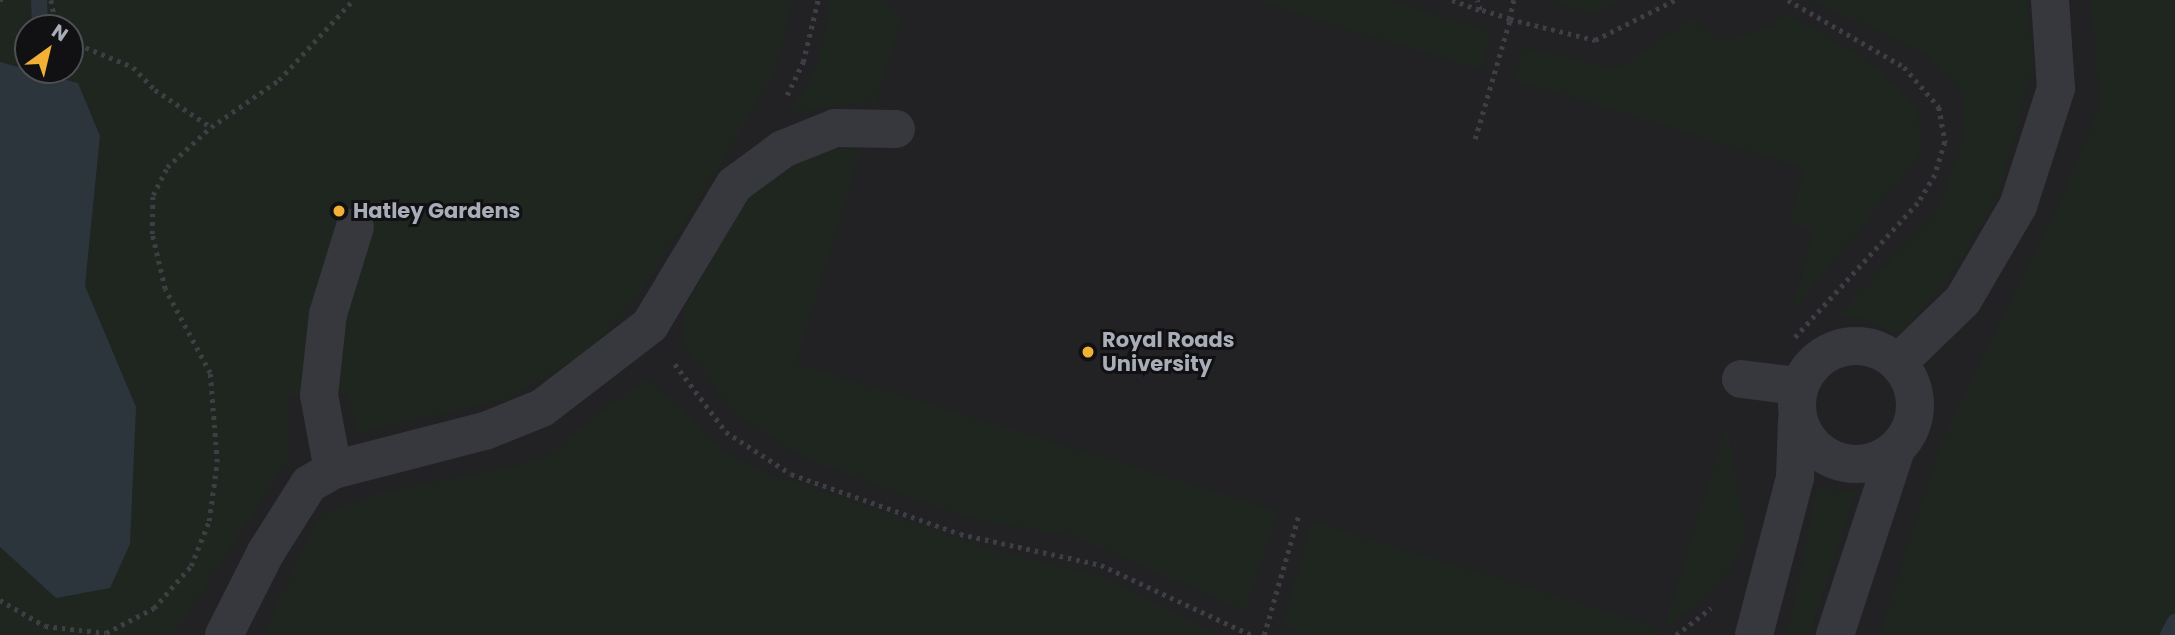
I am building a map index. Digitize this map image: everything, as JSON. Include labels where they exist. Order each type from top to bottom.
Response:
[{"type":"street","points":[[1899,362],[1963,300],[2018,206],[2056,88],[2050,0]]},
{"type":"street","points":[[224,635],[266,552],[309,484],[333,470],[485,431],[542,408],[650,325],[734,185],[783,149],[835,128],[896,129]]},
{"type":"street","points":[[333,470],[319,396],[328,313],[355,228]]},
{"type":"street","points":[[1776,392],[1823,354],[1862,345],[1899,362],[1915,391],[1914,425],[1895,452],[1835,635]]},
{"type":"street","points":[[1776,392],[1820,453],[1857,466],[1895,452]]},
{"type":"street","points":[[1754,635],[1795,478],[1776,392]]},
{"type":"path","points":[[1,1],[8,0]]},
{"type":"path","points":[[0,600],[45,626],[106,633],[154,608],[191,566],[209,521],[217,461],[209,373],[164,289],[152,234],[153,195],[167,167],[211,127],[279,80],[354,0]]},
{"type":"path","points":[[1452,0],[1510,19],[1595,40],[1675,0]]},
{"type":"path","points":[[1477,0],[1479,10]]},
{"type":"path","points":[[1475,139],[1514,0]]},
{"type":"path","points":[[1776,392],[1797,333],[1917,203],[1935,174],[1945,142],[1939,107],[1904,66],[1788,0]]},
{"type":"path","points":[[84,47],[133,67],[155,90],[211,127]]},
{"type":"path","points":[[650,325],[694,395],[726,432],[792,474],[960,534],[1101,565],[1251,635]]},
{"type":"path","points":[[1264,635],[1298,517]]},
{"type":"path","points":[[1676,635],[1722,600]]},
{"type":"shaded area","name":"Royal Roads University","points":[[0,0],[2175,0],[2175,635],[0,635]]},
{"type":"shaded area","name":"Hatley Gardens","points":[[0,0],[793,0],[776,69],[722,162],[641,292],[588,352],[506,399],[358,433],[346,393],[287,397],[290,456],[174,635],[0,635],[0,547],[56,598],[136,407],[85,286],[100,136],[78,84],[84,84],[84,14],[14,14],[14,64],[0,62]]},
{"type":"shaded area","points":[[830,0],[886,0],[901,18],[876,102],[789,113],[818,65]]},
{"type":"shaded area","points":[[1253,0],[1389,0],[1491,32],[1481,70]]},
{"type":"shaded area","points":[[1551,0],[1620,0],[1592,15]]},
{"type":"shaded area","points":[[1811,0],[2027,0],[2034,65],[1997,199],[1946,282],[1898,336],[1871,320],[1838,315],[1938,210],[1962,144],[1965,98],[1926,54]]},
{"type":"shaded area","points":[[2091,0],[2175,0],[2175,635],[1879,635],[1941,444],[2063,194],[2100,105]]},
{"type":"shaded area","points":[[1789,13],[1877,67],[1917,109],[1922,147],[1905,175],[1792,311],[1813,232],[1789,220],[1805,169],[1515,80],[1522,47],[1616,69],[1693,19],[1720,42],[1772,26]]},
{"type":"shaded area","points":[[0,62],[14,66],[14,84],[78,84],[100,136],[85,286],[136,407],[130,544],[110,588],[56,598],[0,547]]},
{"type":"shaded area","points":[[821,146],[861,150],[796,363],[1279,511],[1245,611],[1074,536],[967,518],[803,458],[733,412],[682,344],[685,306],[755,184]]},
{"type":"shaded area","points":[[646,378],[682,407],[717,446],[764,472],[1000,552],[1103,576],[1216,635],[262,635],[321,514],[379,493],[539,460]]},
{"type":"shaded area","points":[[1727,423],[1745,536],[1733,565],[1709,595],[1664,629]]},
{"type":"shaded area","points":[[1817,487],[1856,491],[1810,635],[1787,635]]},
{"type":"shaded area","points":[[1312,521],[1664,629],[1656,635],[1307,635],[1282,624]]},
{"type":"waterway","points":[[39,0],[40,14]]},
{"type":"waterway","points":[[2168,635],[2175,622]]},
{"type":"place","name":"Hatley Gardens","points":[[339,211]]},
{"type":"place","name":"Royal Roads University","points":[[1088,352]]}]
